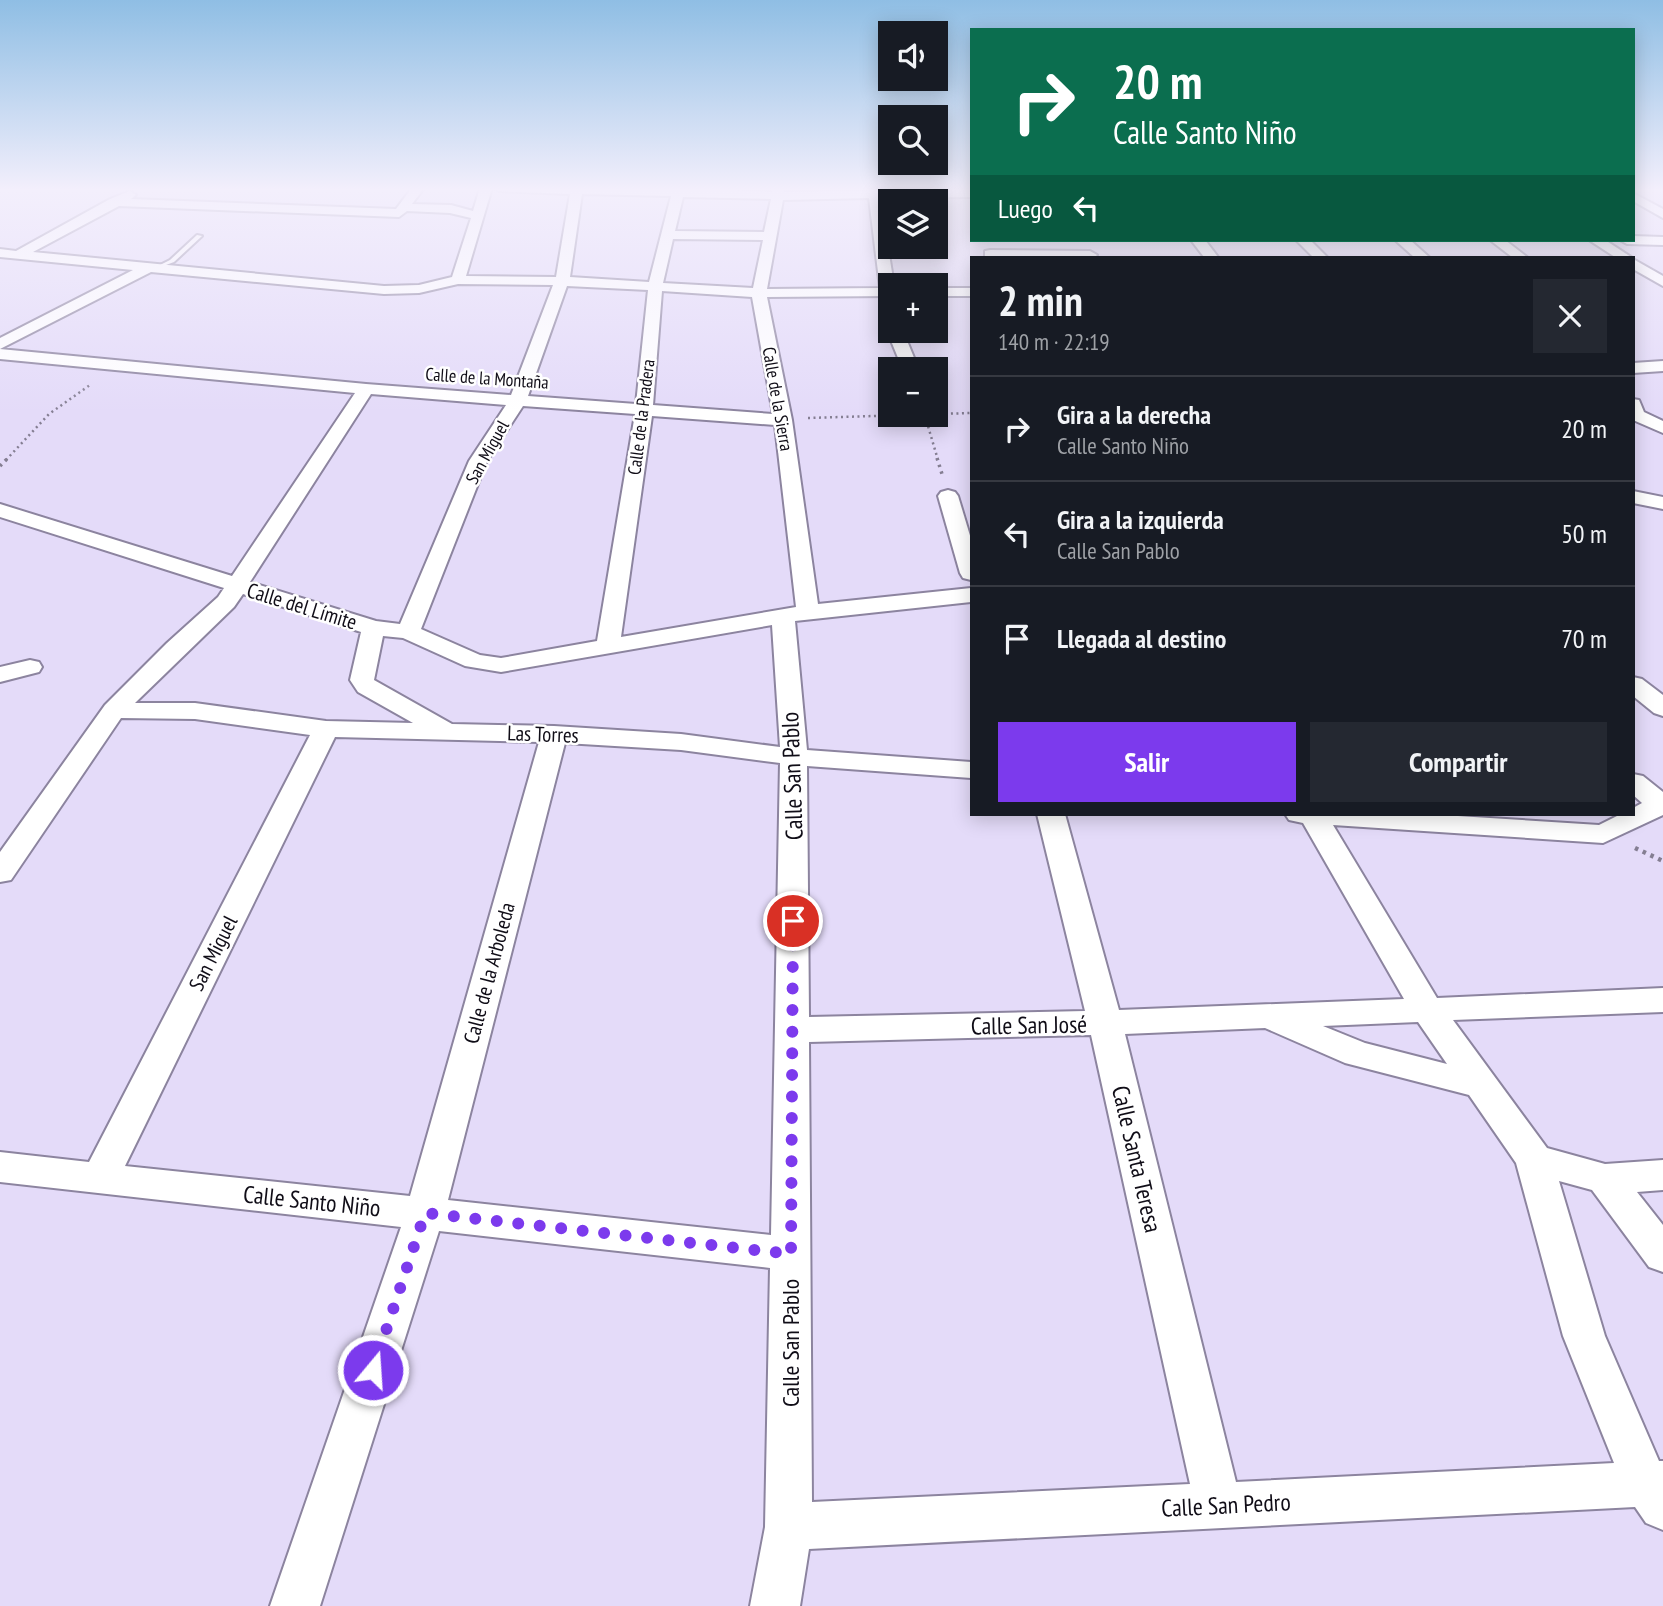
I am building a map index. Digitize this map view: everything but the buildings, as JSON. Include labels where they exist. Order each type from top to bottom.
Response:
[{"type":"street","points":[[96,263],[155,266],[384,290],[473,292],[583,284],[759,293],[878,292]]},
{"type":"street","points":[[458,280],[463,263]]},
{"type":"street","name":"San Miguel","points":[[408,632],[478,461],[517,401],[560,285],[564,263]]},
{"type":"street","name":"Calle de la Pradera","points":[[608,648],[644,411],[655,288],[661,263]]},
{"type":"street","name":"Calle de la Sierra","points":[[765,263],[759,293],[783,420],[796,614]]},
{"type":"street","points":[[1635,264],[1663,284]]},
{"type":"street","points":[[0,344],[155,266]]},
{"type":"street","points":[[419,289],[458,280],[560,285]]},
{"type":"street","points":[[1643,285],[1663,284]]},
{"type":"street","points":[[948,292],[970,292]]},
{"type":"street","name":"Calle de la Montaña","points":[[0,355],[366,389],[783,420]]},
{"type":"street","points":[[1635,368],[1663,366]]},
{"type":"street","points":[[0,873],[114,710],[175,648],[226,602],[366,389]]},
{"type":"street","points":[[1635,411],[1636,415],[1663,428]]},
{"type":"street","points":[[948,496],[970,570]]},
{"type":"street","points":[[1635,497],[1663,503]]},
{"type":"street","name":"Calle del Límite","points":[[0,510],[373,628],[408,632],[474,661],[501,665],[796,614],[970,595]]},
{"type":"street","name":"Calle San Pablo","points":[[775,1606],[789,1527],[796,614]]},
{"type":"street","points":[[373,628],[362,680],[367,687],[446,732]]},
{"type":"street","points":[[0,675],[30,667]]},
{"type":"street","points":[[1635,686],[1663,708]]},
{"type":"street","name":"Las Torres","points":[[114,710],[195,711],[326,729],[554,734],[681,742],[794,757],[970,770]]},
{"type":"street","name":"San Miguel","points":[[100,1178],[326,729]]},
{"type":"street","name":"Calle de la Arboleda","points":[[295,1606],[425,1213],[554,734]]},
{"type":"street","points":[[1337,816],[1603,834],[1662,805],[1635,784]]},
{"type":"street","name":"Calle Santa Teresa","points":[[1052,816],[1105,1023],[1218,1505]]},
{"type":"street","points":[[1308,816],[1428,1011],[1534,1159],[1584,1336],[1657,1492]]},
{"type":"street","name":"Calle San José","points":[[793,1030],[1105,1023],[1663,1000]]},
{"type":"street","name":"Calle San José","points":[[1266,1015],[1357,1054],[1480,1085]]},
{"type":"street","points":[[1534,1159],[1605,1179],[1663,1175]]},
{"type":"street","name":"Calle Santo Niño","points":[[0,1167],[791,1254]]},
{"type":"street","points":[[1605,1179],[1663,1255]]},
{"type":"street","name":"Calle San Pedro","points":[[789,1527],[1218,1505],[1657,1492]]},
{"type":"lane","points":[[155,266],[165,263]]},
{"type":"path","points":[[0,466],[49,414],[117,366]]},
{"type":"path","points":[[948,415],[970,414]]},
{"type":"path","points":[[783,420],[878,415]]},
{"type":"path","points":[[928,427],[948,496]]},
{"type":"route","points":[[373,1370],[425,1213],[791,1254],[793,921]]}]
